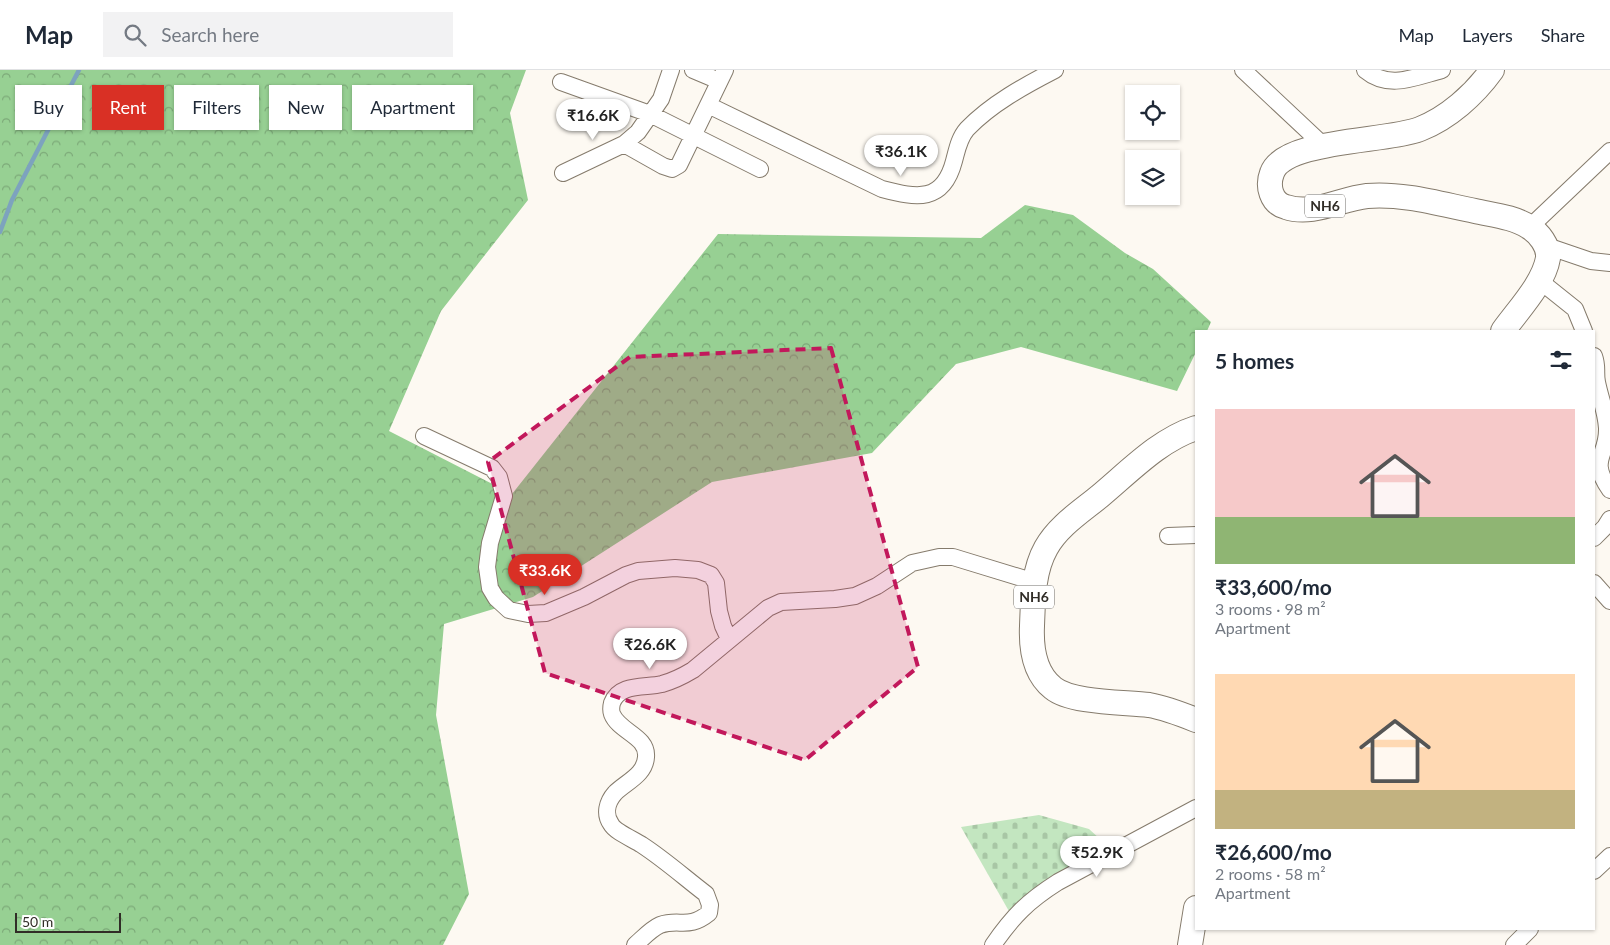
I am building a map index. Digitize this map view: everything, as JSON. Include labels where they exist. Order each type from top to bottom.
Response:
[{"type":"highway","name":"NH6","points":[[1492,70],[1456,108],[1419,130],[1371,139],[1322,145],[1289,156],[1278,162],[1272,172],[1270,191],[1275,200],[1283,207],[1296,210],[1311,210],[1368,196],[1390,196],[1420,200],[1517,221],[1530,227],[1547,246]]},
{"type":"highway","points":[[1504,330],[1540,281],[1548,256],[1547,246]]},
{"type":"highway","name":"NH6","points":[[1195,428],[1168,442],[1144,458],[1058,532],[1046,547],[1035,582],[1031,635],[1034,658],[1041,675],[1053,689],[1070,696],[1151,706],[1176,712],[1195,720]]},
{"type":"highway","points":[[1190,945],[1195,914]]},
{"type":"street","points":[[563,173],[624,144],[638,132],[660,99],[671,70]]},
{"type":"street","points":[[624,144],[663,166],[672,169],[679,165],[722,76],[693,70]]},
{"type":"street","points":[[708,105],[882,189],[918,195],[933,193],[942,186],[949,175],[965,132],[977,119],[1010,96],[1055,70]]},
{"type":"street","points":[[1242,70],[1322,145]]},
{"type":"street","points":[[1365,70],[1384,80],[1442,70]]},
{"type":"street","points":[[561,82],[650,114],[760,168]]},
{"type":"street","points":[[1530,227],[1610,151]]},
{"type":"street","points":[[1547,246],[1591,260],[1610,263]]},
{"type":"street","points":[[1540,281],[1575,309],[1584,330]]},
{"type":"street","points":[[1595,358],[1598,365],[1607,426],[1607,436],[1598,462],[1599,470],[1610,490]]},
{"type":"street","points":[[424,436],[492,468],[499,477],[504,496],[490,543],[487,567],[490,588],[496,598],[509,610],[528,614],[546,613],[638,571],[675,568],[698,570],[711,575],[716,583],[719,611],[729,639]]},
{"type":"street","points":[[1595,537],[1610,519]]},
{"type":"street","points":[[1168,536],[1195,535]]},
{"type":"street","points":[[635,945],[652,929],[659,926],[695,922],[703,918],[709,913],[710,905],[706,894],[644,846],[612,826],[607,816],[610,798],[642,771],[645,765],[645,747],[638,739],[626,731],[612,715],[611,707],[614,699],[623,690],[632,687],[661,684],[693,670],[768,608],[781,602],[855,596],[877,586],[912,563],[939,557],[953,557],[1035,582]]},
{"type":"street","points":[[1595,584],[1610,601]]},
{"type":"street","points":[[993,945],[1016,914],[1038,894],[1195,809]]},
{"type":"street","points":[[1595,870],[1610,856]]},
{"type":"street","points":[[1514,945],[1529,930]]},
{"type":"highlighted area","points":[[831,348],[918,667],[805,760],[545,673],[488,462],[630,357]]},
{"type":"green space","points":[[0,70],[526,70],[510,113],[528,200],[441,311],[389,431],[512,494],[718,234],[981,238],[1025,205],[1073,215],[1125,253],[1153,269],[1211,322],[1207,330],[1195,330],[1195,354],[1177,391],[1021,347],[956,364],[872,453],[712,482],[533,597],[444,624],[436,715],[469,894],[443,945],[0,945]]},
{"type":"green space","points":[[1039,815],[1089,829],[1112,850],[1010,913],[961,827]]},
{"type":"waterway","points":[[0,232],[12,200],[79,70]]}]
